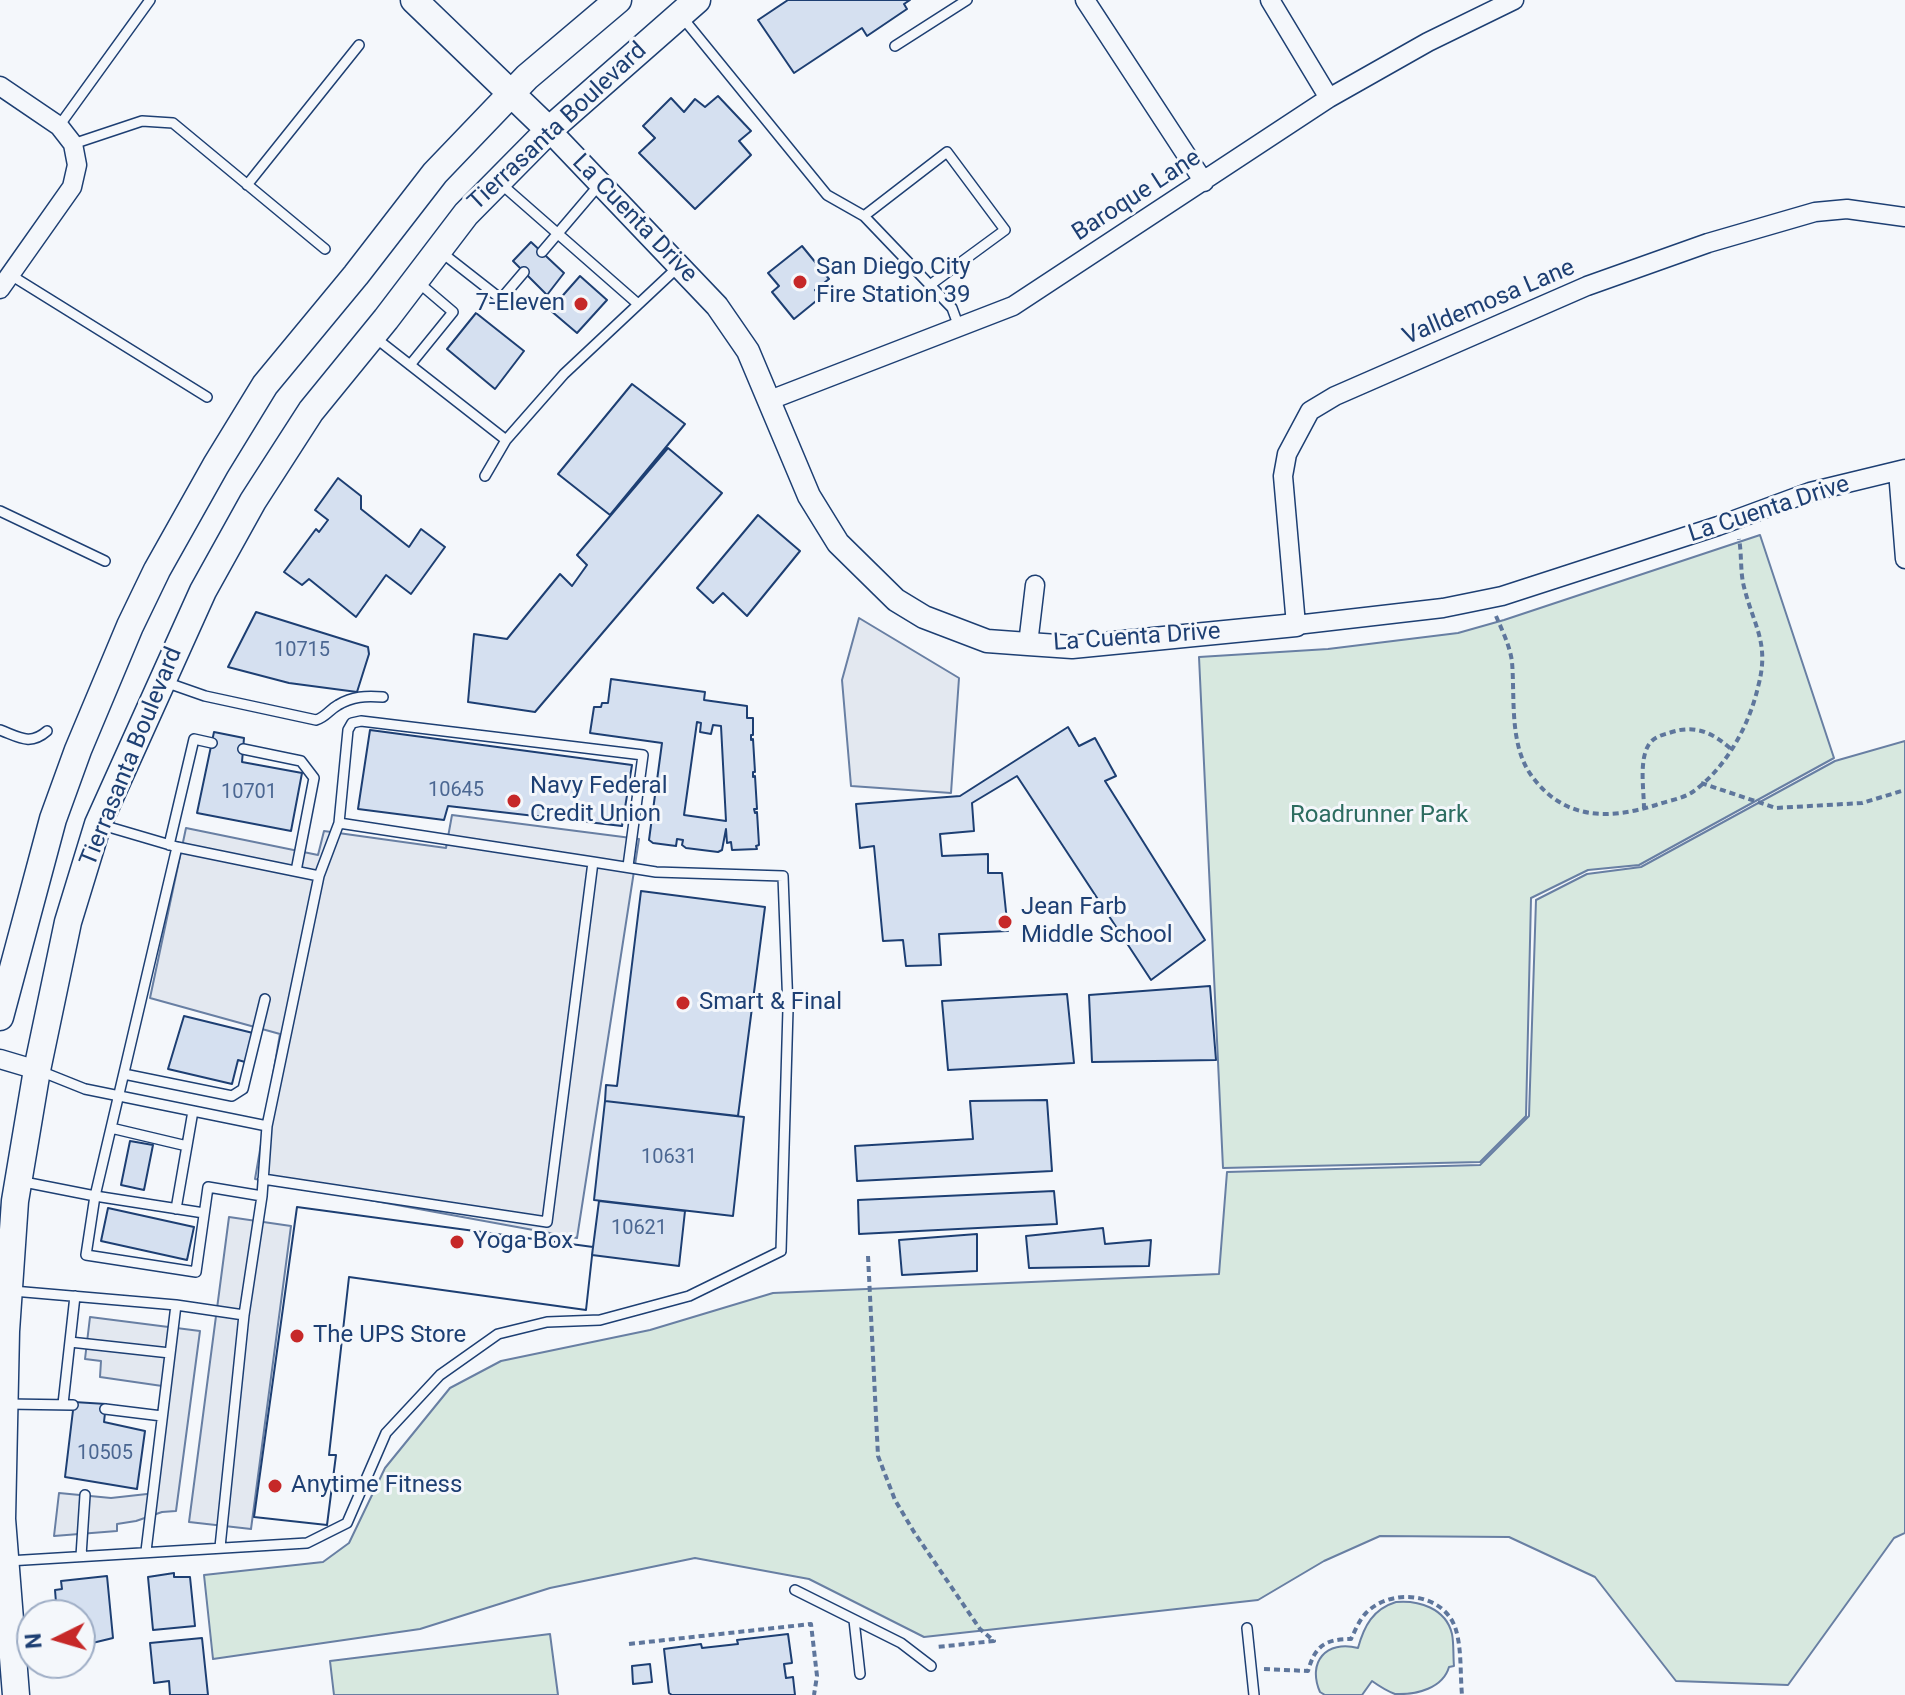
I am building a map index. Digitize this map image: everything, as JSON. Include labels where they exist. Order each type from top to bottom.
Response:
[{"type":"main road","name":"La Cuenta Drive","points":[[414,0],[549,130]]},
{"type":"main road","name":"Tierrasanta Boulevard","points":[[0,1017],[53,819],[78,750],[157,570],[216,465],[265,385],[435,173],[527,77],[618,0]]},
{"type":"main road","name":"Tierrasanta Boulevard","points":[[16,1695],[2,1519],[9,1290],[19,1181],[37,1070],[68,922],[98,824],[203,591],[253,501],[311,411],[466,214],[549,130],[688,7]]},
{"type":"street","points":[[1085,0],[1204,182]]},
{"type":"street","points":[[1270,0],[1329,98]]},
{"type":"street","name":"Baroque Lane","points":[[770,400],[1013,306],[1329,98],[1428,42],[1514,0]]},
{"type":"street","points":[[0,86],[59,126],[73,144],[77,165],[72,187],[5,281]]},
{"type":"street","name":"La Cuenta Drive","points":[[549,130],[717,306],[748,351],[809,496],[838,543],[896,600],[924,617],[987,641],[1072,647],[1443,608],[1488,599],[1810,492],[1901,470]]},
{"type":"street","name":"Valldemosa Lane","points":[[1296,625],[1283,476],[1287,454],[1310,411],[1335,396],[1587,286],[1708,243],[1815,212],[1847,209],[1905,217]]},
{"type":"street","points":[[1901,470],[1905,559]]},
{"type":"street","points":[[1028,644],[1035,585]]},
{"type":"street","points":[[0,1059],[37,1070]]},
{"type":"lane","points":[[59,126],[150,0]]},
{"type":"lane","points":[[895,46],[967,0]]},
{"type":"lane","points":[[688,7],[827,195],[864,216],[952,308],[959,327]]},
{"type":"lane","points":[[247,185],[359,45]]},
{"type":"lane","points":[[73,144],[142,121],[173,123],[325,249]]},
{"type":"lane","points":[[864,216],[947,152],[1005,230],[930,285]]},
{"type":"lane","points":[[498,181],[638,304]]},
{"type":"lane","points":[[542,252],[600,184]]},
{"type":"lane","points":[[438,250],[501,299],[524,272]]},
{"type":"lane","points":[[485,476],[506,440],[564,374],[679,266]]},
{"type":"lane","points":[[5,281],[207,397]]},
{"type":"lane","points":[[410,365],[453,312],[415,281]]},
{"type":"lane","points":[[373,335],[506,440]]},
{"type":"lane","points":[[0,511],[105,561]]},
{"type":"lane","points":[[161,681],[205,696],[316,720],[357,696],[383,697]]},
{"type":"lane","points":[[220,1547],[244,1315],[262,1196],[267,1126],[319,876],[339,823],[348,730],[352,723],[361,721],[643,755],[628,866]]},
{"type":"lane","points":[[0,730],[28,741],[39,738],[47,731]]},
{"type":"lane","points":[[212,743],[194,739],[124,1074],[95,1196],[86,1255],[196,1272],[208,1187],[262,1196]]},
{"type":"lane","points":[[243,749],[301,761],[314,778],[296,871]]},
{"type":"lane","points":[[5,1561],[307,1543],[347,1523],[386,1433],[440,1375],[498,1334],[547,1322],[600,1320],[689,1296],[781,1251],[788,1009],[783,876],[656,872],[339,823]]},
{"type":"lane","points":[[98,824],[173,846],[319,876]]},
{"type":"lane","points":[[263,1179],[547,1222],[593,862]]},
{"type":"lane","points":[[124,1074],[232,1096],[243,1089],[265,999]]},
{"type":"lane","points":[[37,1070],[85,1089],[267,1126]]},
{"type":"lane","points":[[176,1209],[193,1111]]},
{"type":"lane","points":[[111,1128],[187,1146]]},
{"type":"lane","points":[[19,1181],[204,1213]]},
{"type":"lane","points":[[9,1290],[176,1305],[244,1315]]},
{"type":"lane","points":[[4,1404],[68,1404],[75,1296]]},
{"type":"lane","points":[[146,1551],[176,1305]]},
{"type":"lane","points":[[70,1342],[170,1353]]},
{"type":"lane","points":[[105,1409],[162,1416]]},
{"type":"lane","points":[[81,1556],[85,1495]]},
{"type":"lane","points":[[795,1590],[901,1643],[931,1666]]},
{"type":"lane","points":[[854,1620],[860,1674]]},
{"type":"lane","points":[[1247,1628],[1254,1695]]},
{"type":"path","points":[[1488,599],[1512,660],[1517,734],[1528,771],[1542,789],[1568,807],[1593,816],[1627,814],[1644,809],[1690,794],[1738,743],[1753,706],[1759,684],[1763,644],[1743,584],[1735,519]]},
{"type":"path","points":[[1644,809],[1645,758],[1648,746],[1656,737],[1682,728],[1701,730],[1718,738],[1732,750]]},
{"type":"path","points":[[1701,783],[1776,808],[1862,803],[1905,790]]},
{"type":"path","points":[[868,1256],[878,1456],[895,1500],[914,1532],[980,1629],[994,1641],[937,1647]]},
{"type":"path","points":[[1252,1668],[1308,1671],[1312,1657],[1321,1644],[1334,1639],[1351,1639],[1364,1614],[1375,1606],[1388,1599],[1418,1597],[1434,1603],[1446,1613],[1455,1627],[1462,1695]]},
{"type":"path","points":[[629,1644],[811,1624],[817,1676],[814,1695]]},
{"type":"green space","name":"Roadrunner Park","points":[[1760,535],[1834,758],[1639,865],[1588,870],[1531,898],[1526,1116],[1480,1162],[1223,1168],[1199,657],[1328,649],[1458,633]]},
{"type":"green space","points":[[1905,741],[1905,1533],[1894,1538],[1788,1685],[1676,1681],[1595,1577],[1509,1537],[1380,1536],[1324,1561],[1258,1600],[924,1637],[809,1579],[695,1558],[550,1588],[420,1629],[213,1659],[204,1575],[323,1562],[349,1543],[385,1468],[450,1388],[501,1361],[650,1330],[773,1293],[1219,1274],[1227,1172],[1480,1165],[1529,1116],[1536,900],[1587,874],[1641,867],[1835,761]]},
{"type":"green space","points":[[1396,1602],[1422,1604],[1444,1618],[1452,1634],[1454,1666],[1449,1667],[1435,1685],[1412,1693],[1395,1694],[1372,1681],[1362,1695],[1325,1695],[1320,1692],[1316,1671],[1322,1656],[1337,1647],[1358,1648],[1371,1619],[1381,1609]]},
{"type":"green space","points":[[550,1634],[558,1695],[334,1695],[330,1661]]},
{"type":"shaded area","points":[[859,618],[959,678],[951,793],[851,786],[842,680]]},
{"type":"shaded area","points":[[452,815],[639,839],[577,1238],[255,1179],[280,1034],[150,998],[186,828],[318,855],[324,831],[446,848]]},
{"type":"shaded area","points":[[229,1217],[291,1226],[251,1529],[189,1522]]},
{"type":"shaded area","points":[[90,1317],[200,1331],[176,1511],[117,1524],[117,1531],[54,1536],[59,1493],[111,1498],[156,1493],[169,1387],[100,1377],[101,1361],[85,1359]]},
{"type":"building","points":[[788,0],[910,0],[904,4],[907,9],[867,36],[862,28],[794,73],[758,20]]},
{"type":"building","points":[[718,96],[751,131],[739,141],[751,155],[695,209],[639,153],[655,138],[643,126],[671,98],[684,112],[695,99],[705,107]]},
{"type":"building","points":[[531,242],[564,273],[547,295],[513,261]]},
{"type":"building","name":"San Diego City Fire Station 39","points":[[802,246],[829,279],[815,290],[821,297],[794,319],[772,292],[779,286],[768,273]]},
{"type":"building","points":[[580,276],[607,300],[577,333],[550,310]]},
{"type":"building","points":[[476,313],[524,351],[495,389],[447,349]]},
{"type":"building","points":[[632,384],[685,424],[610,515],[558,474]]},
{"type":"building","points":[[668,448],[722,493],[535,712],[468,702],[474,634],[507,639],[560,574],[572,586],[587,565],[577,555]]},
{"type":"building","points":[[338,478],[361,496],[361,509],[409,547],[421,529],[445,547],[411,594],[386,575],[356,617],[309,579],[302,585],[284,572],[316,529],[319,532],[328,520],[315,510]]},
{"type":"building","points":[[758,515],[800,551],[747,616],[723,593],[713,603],[697,588]]},
{"type":"building","points":[[256,612],[368,647],[369,654],[357,692],[289,683],[228,667]]},
{"type":"building","points":[[611,679],[705,692],[704,700],[747,706],[747,718],[753,718],[751,740],[757,849],[732,850],[731,842],[727,843],[726,829],[722,850],[718,852],[686,848],[682,845],[683,840],[677,839],[676,846],[649,840],[662,743],[590,733],[594,707],[608,703]],"holes":[[[697,722],[701,723],[700,732],[711,734],[713,725],[721,726],[726,821],[684,815]]]},
{"type":"building","points":[[1068,727],[1079,746],[1095,738],[1116,776],[1105,781],[1205,940],[1151,980],[1017,776],[972,803],[974,831],[940,834],[942,856],[988,854],[988,873],[1002,873],[1008,931],[939,934],[941,965],[906,966],[903,940],[883,941],[874,846],[860,848],[856,804],[960,796]]},
{"type":"building","points":[[370,730],[632,765],[622,826],[448,806],[444,820],[358,809]]},
{"type":"building","points":[[214,732],[244,738],[242,762],[302,773],[291,831],[197,813]]},
{"type":"building","points":[[641,891],[765,907],[738,1116],[605,1101],[606,1085],[617,1086]]},
{"type":"building","points":[[1210,986],[1216,1060],[1092,1062],[1089,995]]},
{"type":"building","points":[[1067,994],[1074,1063],[948,1070],[942,1001]]},
{"type":"building","points":[[184,1016],[253,1033],[245,1062],[238,1060],[232,1084],[168,1069]]},
{"type":"building","points":[[1047,1100],[1052,1171],[857,1181],[855,1146],[973,1139],[970,1101]]},
{"type":"building","points":[[605,1101],[744,1117],[733,1216],[594,1200]]},
{"type":"building","points":[[130,1141],[153,1145],[144,1190],[121,1185]]},
{"type":"building","points":[[1054,1191],[1057,1224],[859,1234],[858,1200]]},
{"type":"building","points":[[599,1201],[685,1211],[679,1266],[592,1255]]},
{"type":"building","points":[[297,1207],[593,1247],[586,1310],[349,1277],[329,1455],[336,1455],[327,1525],[254,1517]]},
{"type":"building","points":[[297,1207],[593,1247],[586,1310],[349,1277],[329,1455],[336,1455],[327,1525],[254,1517]]},
{"type":"building","points":[[108,1208],[194,1227],[187,1260],[101,1241]]},
{"type":"building","points":[[1103,1228],[1105,1244],[1151,1240],[1149,1266],[1029,1268],[1026,1236]]},
{"type":"building","points":[[977,1234],[977,1271],[902,1275],[899,1240]]},
{"type":"building","points":[[74,1402],[106,1404],[104,1422],[145,1431],[137,1489],[65,1477]]},
{"type":"building","points":[[174,1573],[174,1577],[190,1577],[195,1626],[153,1630],[148,1577]]},
{"type":"building","points":[[107,1576],[113,1638],[96,1642],[96,1599],[56,1599],[55,1590],[62,1589],[61,1581]]},
{"type":"building","points":[[788,1634],[792,1663],[784,1664],[786,1678],[793,1677],[795,1695],[669,1693],[664,1649],[701,1644],[702,1648],[738,1644],[737,1640]]},
{"type":"building","points":[[202,1638],[208,1695],[170,1695],[169,1681],[154,1683],[150,1643]]},
{"type":"building","points":[[650,1664],[652,1682],[633,1684],[632,1666]]},
{"type":"place","name":"San Diego City Fire Station 39","points":[[800,282]]},
{"type":"place","name":"7-Eleven","points":[[581,304]]},
{"type":"place","name":"Navy Federal Credit Union","points":[[514,801]]},
{"type":"place","name":"Jean Farb Middle School","points":[[1005,922]]},
{"type":"place","name":"Smart & Final","points":[[683,1003]]},
{"type":"place","name":"Yoga Box","points":[[457,1242]]},
{"type":"place","name":"The UPS Store","points":[[297,1336]]},
{"type":"place","name":"Anytime Fitness","points":[[275,1486]]}]
